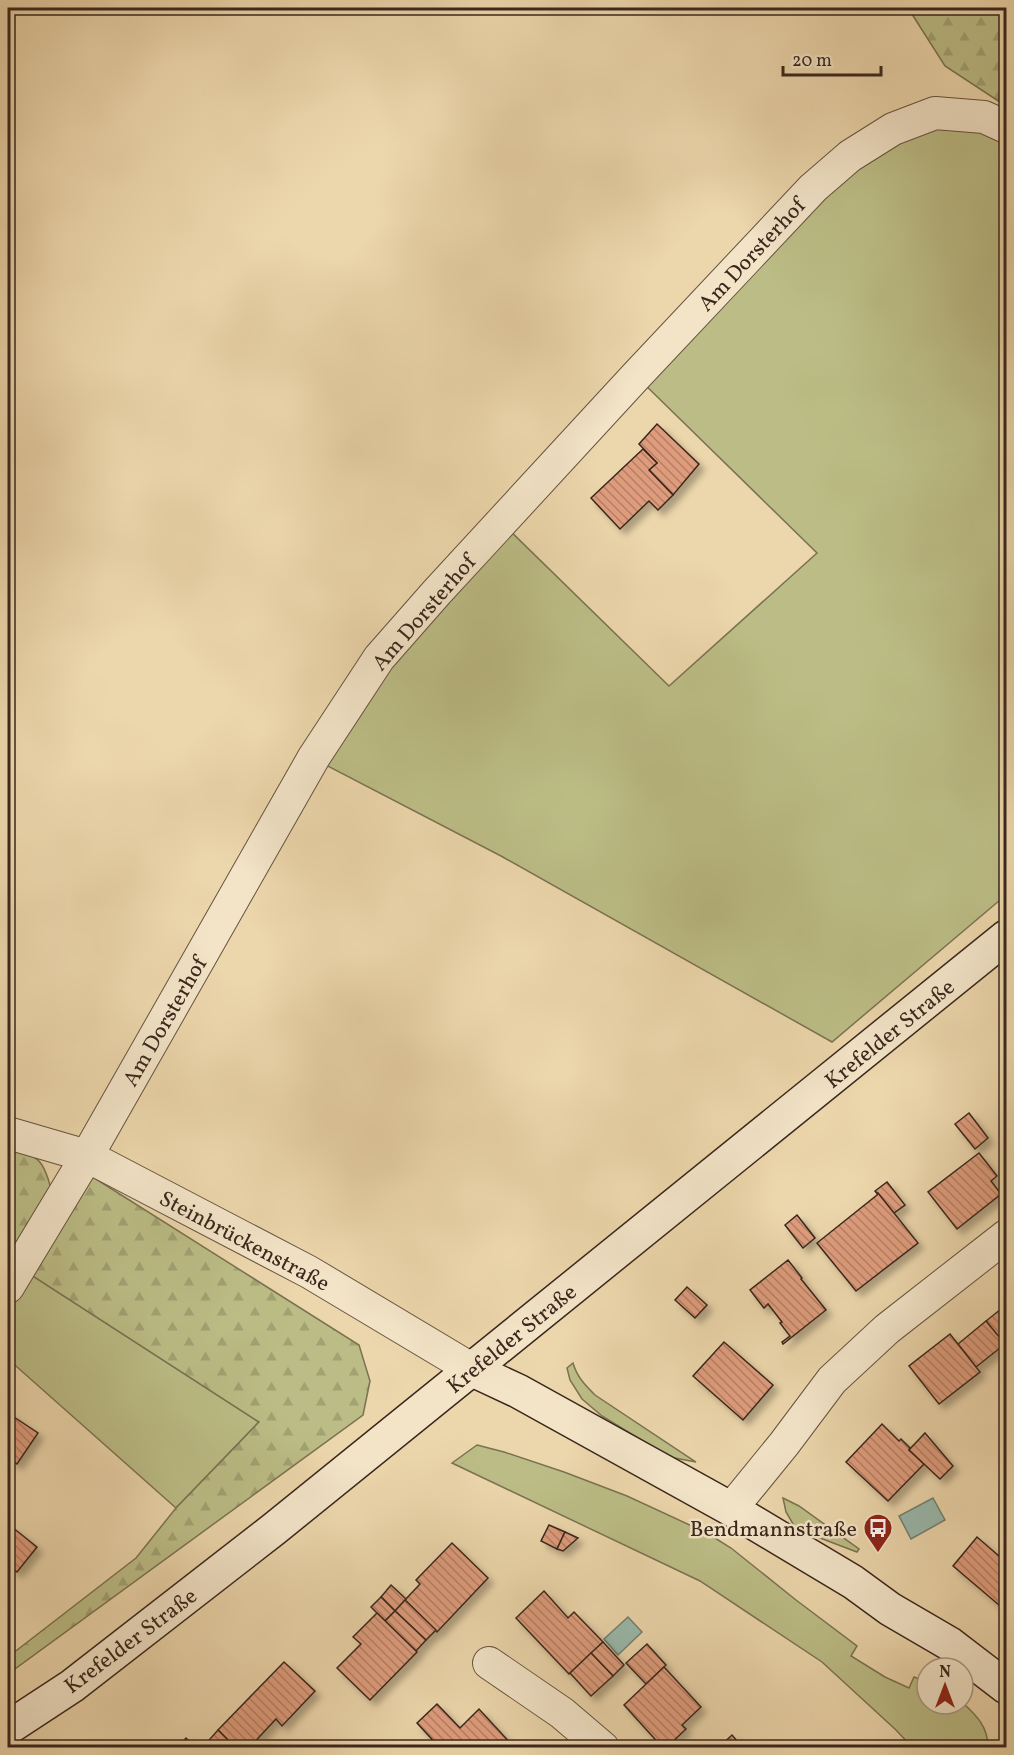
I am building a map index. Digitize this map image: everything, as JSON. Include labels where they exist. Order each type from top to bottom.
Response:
[{"type":"main road","name":"Krefelder Straße","points":[[8,1728],[72,1686],[283,1522],[1006,937]]},
{"type":"main road","points":[[472,1370],[518,1391],[731,1509],[853,1582],[890,1609],[950,1644],[1006,1687]]},
{"type":"street","name":"Am Dorsterhof","points":[[8,1287],[87,1156],[314,757],[379,658],[437,592],[813,188],[850,156],[893,129],[935,113],[984,117],[1006,127]]},
{"type":"street","name":"Steinbrückenstraße","points":[[8,1133],[87,1156],[309,1272],[472,1370]]},
{"type":"street","points":[[731,1509],[832,1380],[887,1329],[1006,1236]]},
{"type":"street","points":[[489,1663],[562,1713],[603,1748]]},
{"type":"green space","points":[[908,8],[1006,8],[1006,106],[945,66]]},
{"type":"green space","points":[[935,113],[1006,133],[1006,895],[832,1042],[501,856],[320,762],[379,658],[501,522],[669,686],[817,553],[636,376],[813,188]]},
{"type":"green space","points":[[8,1148],[26,1153],[42,1164],[51,1189],[8,1262]]},
{"type":"green space","points":[[88,1174],[359,1345],[370,1381],[363,1415],[8,1674],[8,1657],[136,1558],[176,1508],[259,1422],[22,1269]]},
{"type":"green space","points":[[22,1269],[259,1422],[176,1508],[8,1359],[8,1280]]},
{"type":"green space","points":[[573,1363],[579,1377],[595,1395],[696,1462],[669,1457],[602,1416],[582,1399],[570,1380],[567,1368]]},
{"type":"green space","points":[[477,1445],[504,1452],[627,1496],[707,1533],[731,1548],[857,1646],[851,1656],[885,1677],[909,1688],[915,1677],[915,1716],[975,1715],[986,1734],[988,1747],[912,1747],[822,1662],[700,1581],[452,1463]]},
{"type":"green space","points":[[783,1498],[799,1506],[859,1549],[857,1552],[796,1529],[786,1512]]},
{"type":"shaded area","points":[[933,1498],[945,1520],[911,1539],[899,1516]]},
{"type":"shaded area","points":[[628,1617],[642,1632],[618,1655],[604,1639]]},
{"type":"building","points":[[657,424],[699,464],[673,495],[649,470],[657,463],[639,444]]},
{"type":"building","points":[[643,449],[657,463],[649,470],[673,495],[658,510],[649,501],[620,529],[591,498]]},
{"type":"building","points":[[969,1113],[988,1138],[975,1149],[955,1124]]},
{"type":"building","points":[[979,1153],[997,1176],[991,1181],[1001,1194],[957,1229],[928,1192]]},
{"type":"building","points":[[887,1182],[905,1205],[894,1213],[875,1191]]},
{"type":"building","points":[[878,1193],[918,1243],[856,1291],[817,1243]]},
{"type":"building","points":[[797,1215],[815,1238],[803,1248],[785,1225]]},
{"type":"building","points":[[788,1260],[826,1310],[783,1344],[782,1342],[790,1336],[780,1323],[782,1322],[768,1304],[764,1308],[750,1290]]},
{"type":"building","points":[[687,1287],[707,1305],[695,1318],[675,1300]]},
{"type":"building","points":[[1006,1305],[1006,1342],[1004,1344],[986,1321]]},
{"type":"building","points":[[986,1321],[1005,1344],[976,1367],[958,1344]]},
{"type":"building","points":[[950,1334],[980,1372],[939,1404],[909,1366]]},
{"type":"building","points":[[724,1342],[773,1385],[743,1420],[693,1376]]},
{"type":"building","points":[[8,1413],[38,1433],[17,1464],[8,1458]]},
{"type":"building","points":[[882,1424],[899,1441],[901,1439],[924,1464],[888,1501],[846,1462]]},
{"type":"building","points":[[925,1433],[953,1466],[940,1479],[909,1450]]},
{"type":"building","points":[[549,1525],[565,1532],[557,1549],[541,1541]]},
{"type":"building","points":[[12,1527],[37,1547],[17,1572],[8,1565],[8,1533]]},
{"type":"building","points":[[565,1532],[578,1538],[563,1551],[557,1549]]},
{"type":"building","points":[[977,1537],[1006,1562],[1006,1611],[953,1566]]},
{"type":"building","points":[[452,1543],[488,1578],[437,1632],[405,1600],[420,1584],[416,1580]]},
{"type":"building","points":[[391,1585],[406,1599],[395,1611],[381,1597]]},
{"type":"building","points":[[544,1591],[568,1618],[574,1612],[603,1642],[569,1674],[516,1618]]},
{"type":"building","points":[[381,1597],[395,1611],[385,1621],[371,1607]]},
{"type":"building","points":[[405,1600],[436,1630],[426,1640],[395,1611]]},
{"type":"building","points":[[395,1611],[426,1640],[416,1651],[385,1621]]},
{"type":"building","points":[[377,1613],[417,1652],[370,1700],[337,1668],[361,1644],[353,1637]]},
{"type":"building","points":[[603,1642],[624,1665],[613,1676],[591,1653]]},
{"type":"building","points":[[647,1644],[666,1665],[646,1684],[626,1663]]},
{"type":"building","points":[[591,1653],[613,1676],[591,1696],[570,1673]]},
{"type":"building","points":[[284,1662],[315,1691],[282,1726],[276,1719],[249,1748],[236,1748],[218,1730]]},
{"type":"building","points":[[664,1667],[701,1707],[682,1725],[686,1729],[666,1748],[663,1748],[624,1705]]},
{"type":"building","points":[[437,1704],[460,1728],[479,1709],[515,1748],[440,1748],[417,1723]]},
{"type":"building","points":[[218,1730],[236,1748],[202,1748]]},
{"type":"building","points":[[732,1735],[743,1748],[718,1748]]},
{"type":"building","points":[[186,1738],[196,1748],[177,1748]]},
{"type":"place","name":"Bendmannstraße","points":[[878,1554]]}]
